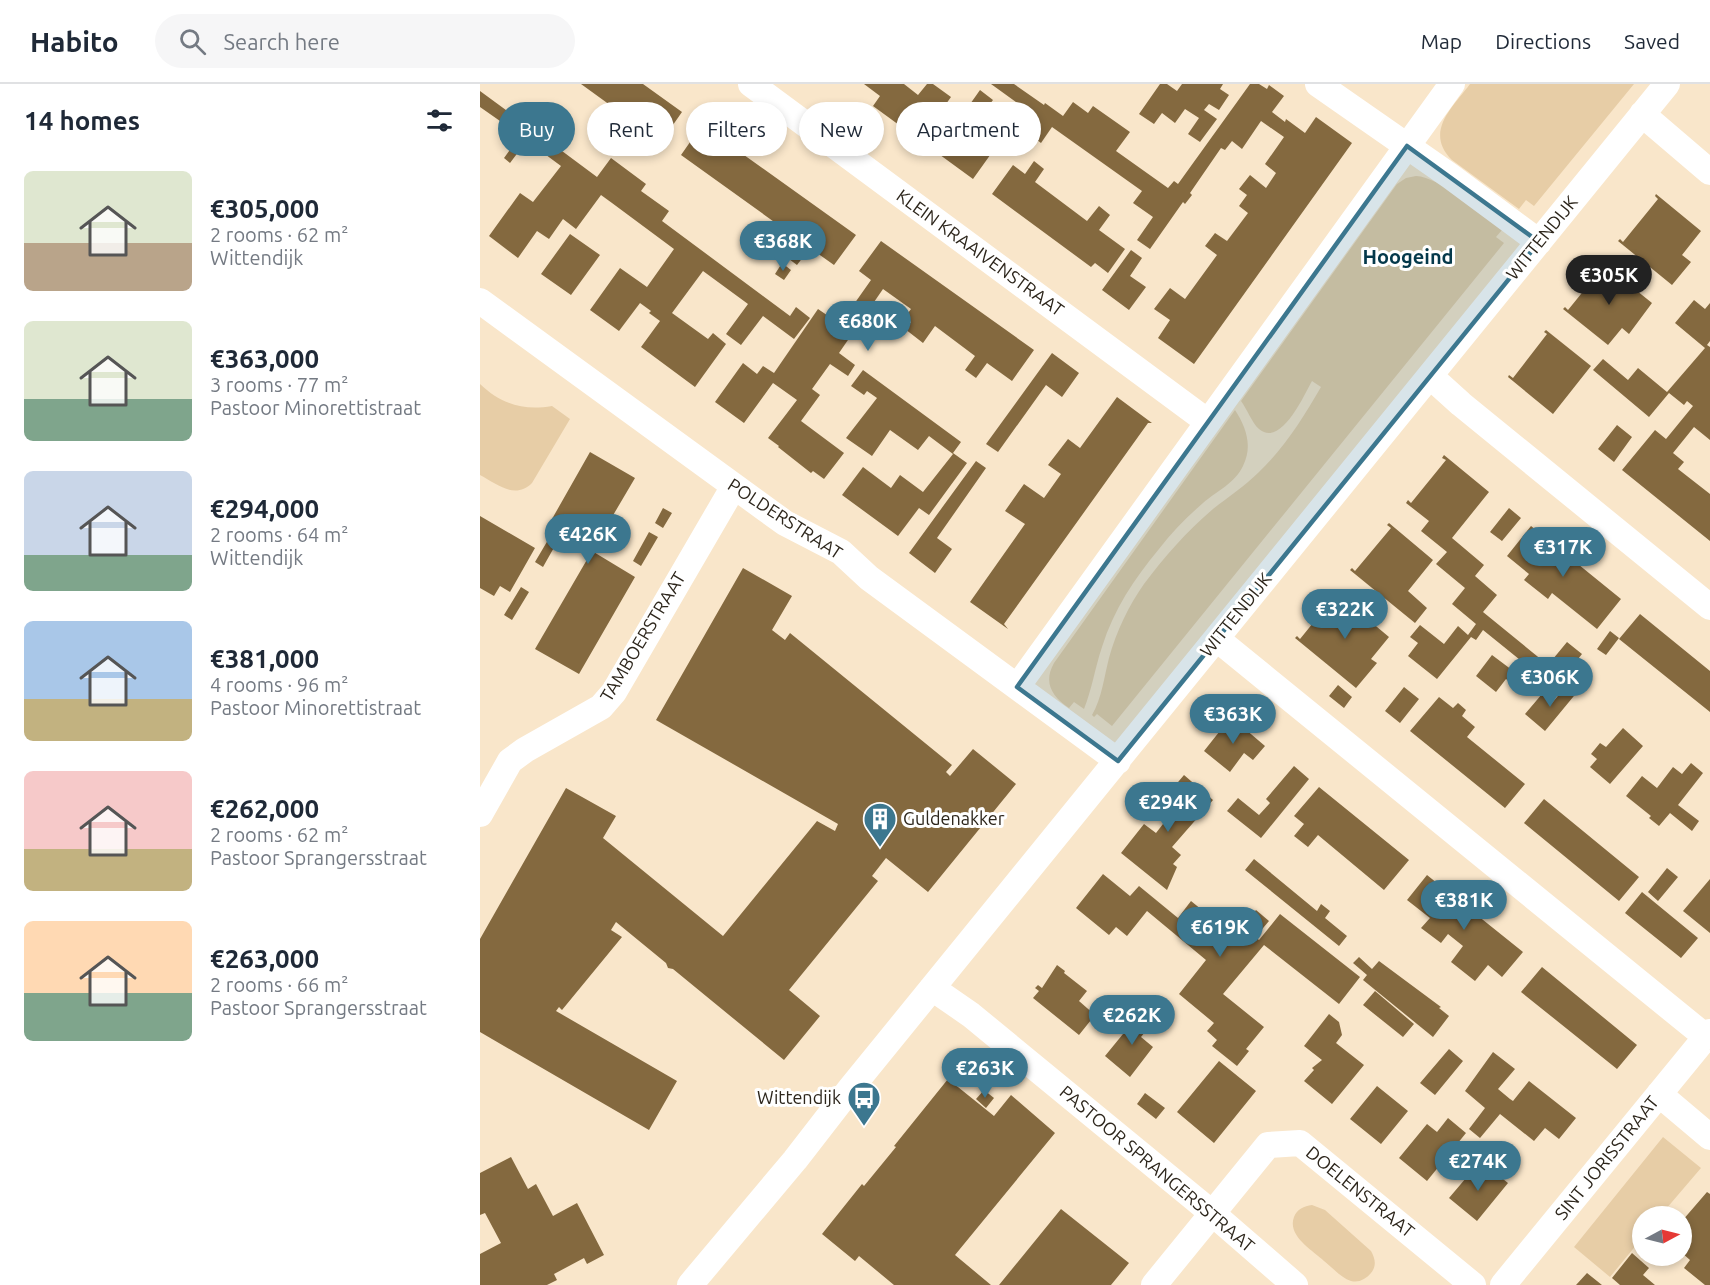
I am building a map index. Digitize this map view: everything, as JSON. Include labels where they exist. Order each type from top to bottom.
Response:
[{"type":"street","name":"KLEIN KRAAIVENSTRAAT","points":[[751,84],[1208,422]]},
{"type":"street","points":[[1318,84],[1450,176],[1539,242]]},
{"type":"street","points":[[1017,687],[1452,84]]},
{"type":"street","name":"WITTENDIJK","points":[[690,1285],[795,1160],[850,1089],[1667,84]]},
{"type":"street","points":[[1642,114],[1710,171]]},
{"type":"street","name":"POLDERSTRAAT","points":[[480,301],[785,523],[841,552],[869,578],[1118,761]]},
{"type":"street","points":[[1430,376],[1710,608]]},
{"type":"street","name":"TAMBOERSTRAAT","points":[[480,814],[510,761],[525,750],[601,707],[614,692],[734,486]]},
{"type":"street","points":[[1217,639],[1708,1034]]},
{"type":"street","name":"PASTOOR SPRANGERSSTRAAT","points":[[932,988],[971,1015],[1212,1213],[1295,1285]]},
{"type":"street","name":"SINT JORISSTRAAT","points":[[1503,1285],[1708,1034]]},
{"type":"street","points":[[1659,1094],[1710,1137]]},
{"type":"street","name":"DOELENSTRAAT","points":[[1154,1285],[1268,1145],[1300,1143],[1473,1285]]},
{"type":"highlighted area","points":[[1407,146],[1539,242],[1118,761],[1017,687]]},
{"type":"shaded area","points":[[1470,84],[1634,84],[1534,206],[1526,200],[1519,209],[1452,160],[1440,140],[1444,120]]},
{"type":"shaded area","points":[[1416,176],[1437,183],[1472,206],[1502,230],[1496,237],[1504,243],[1112,726],[1097,714],[1094,717],[1092,715],[1100,695],[1115,638],[1138,592],[1194,526],[1248,482],[1277,453],[1321,387],[1312,381],[1291,417],[1283,426],[1267,433],[1256,426],[1241,401],[1397,184],[1406,178]]},
{"type":"shaded area","points":[[480,384],[504,401],[522,407],[552,406],[570,419],[532,483],[526,488],[506,489],[480,475]]},
{"type":"shaded area","points":[[1235,410],[1242,423],[1248,444],[1246,459],[1240,472],[1180,525],[1141,572],[1119,607],[1107,633],[1084,709],[1074,702],[1069,708],[1054,694],[1049,683],[1054,663]]},
{"type":"shaded area","points":[[1663,1137],[1701,1168],[1669,1206],[1632,1206],[1632,1250],[1610,1277],[1574,1247]]},
{"type":"shaded area","points":[[1312,1205],[1325,1210],[1371,1251],[1375,1265],[1367,1277],[1351,1281],[1344,1277],[1297,1236],[1293,1224],[1294,1217],[1301,1208]]},
{"type":"building","points":[[581,84],[643,84],[668,102],[606,102]]},
{"type":"building","points":[[864,84],[904,84],[918,95],[927,84],[933,84],[951,97],[947,102],[896,102],[896,123],[884,114],[884,102],[876,102],[880,96]]},
{"type":"building","points":[[991,84],[1014,84],[1040,102],[1016,102]]},
{"type":"building","points":[[1160,84],[1167,84],[1177,91],[1182,84],[1223,84],[1220,89],[1229,95],[1219,110],[1209,104],[1204,110],[1217,119],[1200,142],[1188,134],[1199,118],[1185,109],[1175,123],[1162,113],[1154,124],[1139,114]]},
{"type":"building","points":[[1250,84],[1259,84],[1267,89],[1269,85],[1284,96],[1272,112],[1285,122],[1286,119],[1305,133],[1316,117],[1352,143],[1194,364],[1158,338],[1170,320],[1154,309],[1170,288],[1185,299],[1217,255],[1205,246],[1215,233],[1227,241],[1248,213],[1239,206],[1247,195],[1239,189],[1250,175],[1266,188],[1276,173],[1265,164],[1284,137],[1261,121],[1242,149],[1232,141],[1225,150],[1221,148],[1190,193],[1192,195],[1185,204],[1183,202],[1150,249],[1137,240],[1153,217],[1133,203],[1142,191],[1052,127],[1041,143],[1041,103],[1044,105],[1045,103],[1063,116],[1073,102],[1088,113],[1093,106],[1130,132],[1116,151],[1168,188],[1174,181],[1178,184]]},
{"type":"building","points":[[980,90],[993,100],[991,102],[972,102]]},
{"type":"building","points":[[480,91],[498,104],[498,120],[480,107]]},
{"type":"building","points":[[674,106],[682,112],[674,123]]},
{"type":"building","points":[[686,148],[686,156],[745,156],[856,235],[834,265],[810,248],[797,265],[785,256],[798,239],[681,155]]},
{"type":"building","points":[[505,156],[515,156],[510,163],[504,158]]},
{"type":"building","points":[[547,156],[569,156],[597,177],[611,158],[646,184],[641,191],[669,211],[662,221],[790,316],[796,307],[810,318],[794,339],[763,316],[741,345],[726,334],[748,304],[703,271],[672,313],[708,339],[713,333],[726,344],[695,387],[641,347],[660,321],[649,313],[651,311],[640,303],[619,331],[590,310],[620,268],[647,287],[674,249],[612,203],[601,195],[576,229],[563,219],[549,239],[537,231],[518,258],[489,236],[520,193],[533,202],[561,166]]},
{"type":"building","points":[[941,156],[989,156],[973,179]]},
{"type":"building","points":[[1034,161],[1044,169],[1035,182],[1087,221],[1099,206],[1110,215],[1099,230],[1125,249],[1108,273],[1095,263],[1091,267],[992,194],[1013,165],[1025,174]]},
{"type":"building","points":[[1656,194],[1701,231],[1682,255],[1691,262],[1672,285],[1618,241],[1620,239],[1623,242],[1658,199]]},
{"type":"building","points":[[570,234],[600,255],[571,295],[541,274]]},
{"type":"building","points":[[881,241],[1034,350],[1012,381],[987,363],[976,378],[965,370],[975,356],[935,326],[923,343],[905,329],[911,322],[905,317],[911,309],[883,289],[839,353],[855,365],[848,376],[830,364],[812,389],[820,395],[801,421],[844,453],[824,479],[813,471],[811,473],[768,438],[797,400],[773,383],[744,423],[715,402],[743,363],[757,374],[763,366],[774,373],[818,309],[840,324],[871,280],[859,271]]},
{"type":"building","points":[[1131,250],[1142,258],[1130,276],[1146,287],[1129,310],[1102,290]]},
{"type":"building","points":[[1601,262],[1652,303],[1629,334],[1622,328],[1608,345],[1563,309],[1565,307],[1568,310],[1603,267]]},
{"type":"building","points":[[782,263],[791,270],[784,280],[775,274]]},
{"type":"building","points":[[1694,300],[1705,309],[1710,303],[1710,341],[1707,345],[1710,347],[1710,440],[1694,427],[1673,453],[1684,462],[1678,469],[1710,494],[1710,541],[1622,470],[1655,430],[1666,439],[1693,406],[1687,401],[1684,405],[1669,393],[1649,417],[1593,370],[1603,359],[1628,380],[1638,368],[1667,392],[1705,348],[1675,323]]},
{"type":"building","points":[[1546,330],[1591,366],[1553,414],[1508,377],[1509,375],[1513,378],[1547,334],[1544,332]]},
{"type":"building","points":[[1052,353],[1079,373],[1062,397],[1046,385],[998,452],[986,444]]},
{"type":"building","points":[[863,370],[961,442],[953,453],[967,463],[929,515],[919,508],[898,536],[842,495],[863,467],[891,488],[900,475],[923,492],[953,454],[929,436],[918,450],[890,430],[872,456],[846,438],[877,398],[867,391],[864,395],[851,386]]},
{"type":"building","points":[[1117,397],[1152,423],[1148,423],[1004,624],[1008,629],[970,602],[1025,524],[1005,511],[1024,484],[1044,498],[1061,474],[1048,465],[1068,439],[1080,448]]},
{"type":"building","points":[[1617,425],[1632,437],[1614,462],[1598,449]]},
{"type":"building","points":[[590,452],[635,478],[592,551],[548,526]]},
{"type":"building","points":[[1444,455],[1489,492],[1452,538],[1484,565],[1475,576],[1497,595],[1483,612],[1548,665],[1567,642],[1582,654],[1555,688],[1483,630],[1476,640],[1471,637],[1437,679],[1408,656],[1418,643],[1410,637],[1420,625],[1444,644],[1458,626],[1468,635],[1476,624],[1452,604],[1465,588],[1436,564],[1447,552],[1421,531],[1429,521],[1406,503],[1408,500],[1411,503],[1446,460],[1442,458]]},
{"type":"building","points":[[976,461],[986,468],[937,538],[952,549],[935,573],[909,553]]},
{"type":"building","points":[[663,508],[672,513],[663,528],[655,523]]},
{"type":"building","points":[[1509,508],[1521,518],[1502,541],[1490,532]]},
{"type":"building","points":[[480,516],[535,548],[510,592],[500,586],[494,596],[480,588]]},
{"type":"building","points":[[1389,523],[1433,560],[1408,591],[1427,608],[1415,623],[1350,570],[1352,568],[1355,571],[1391,528],[1387,525]]},
{"type":"building","points":[[1531,526],[1621,599],[1597,629],[1552,593],[1548,599],[1524,580],[1529,574],[1507,556]]},
{"type":"building","points":[[649,532],[658,537],[641,566],[633,561]]},
{"type":"building","points":[[548,540],[556,544],[543,567],[535,562]]},
{"type":"building","points":[[592,551],[635,577],[579,674],[535,649]]},
{"type":"building","name":"Guldenakker","points":[[743,568],[792,596],[772,630],[785,640],[790,633],[952,765],[946,772],[950,776],[973,749],[1016,784],[928,892],[886,858],[872,876],[878,881],[789,990],[820,1016],[784,1060],[673,969],[668,968],[666,963],[616,922],[611,930],[622,937],[562,1010],[559,1007],[556,1011],[677,1081],[649,1130],[480,1032],[480,939],[566,788],[616,816],[603,838],[723,936],[817,821],[835,831],[838,824],[656,720]]},
{"type":"building","points":[[521,587],[529,592],[512,620],[504,615]]},
{"type":"building","points":[[1334,591],[1389,637],[1371,659],[1377,663],[1356,688],[1295,638],[1297,636],[1300,639],[1335,596],[1332,593]]},
{"type":"building","points":[[1640,614],[1710,671],[1710,712],[1619,639]]},
{"type":"building","points":[[1610,631],[1619,638],[1606,655],[1597,649]]},
{"type":"building","points":[[1492,655],[1528,682],[1521,691],[1506,679],[1496,692],[1476,676]]},
{"type":"building","points":[[1569,683],[1578,691],[1545,731],[1525,714],[1542,694],[1552,703]]},
{"type":"building","points":[[1338,685],[1352,697],[1344,708],[1329,696]]},
{"type":"building","points":[[1404,687],[1419,699],[1400,723],[1385,711]]},
{"type":"building","points":[[1439,697],[1453,708],[1458,703],[1466,710],[1462,716],[1475,727],[1467,737],[1525,784],[1505,808],[1410,731]]},
{"type":"building","points":[[1231,717],[1265,746],[1253,760],[1244,753],[1230,772],[1204,751]]},
{"type":"building","points":[[1623,728],[1643,746],[1610,784],[1590,767],[1597,759],[1591,754],[1600,743],[1606,747]]},
{"type":"building","points":[[1691,763],[1703,773],[1678,805],[1699,821],[1692,831],[1670,813],[1659,826],[1649,818],[1651,816],[1626,796],[1642,776],[1657,788],[1673,767],[1682,774]]},
{"type":"building","points":[[1294,766],[1309,779],[1261,838],[1227,811],[1238,798],[1259,815],[1270,803],[1266,799]]},
{"type":"building","points":[[1184,775],[1213,800],[1172,847],[1181,855],[1173,864],[1177,867],[1167,890],[1121,853],[1144,824],[1156,833],[1173,811],[1162,801]]},
{"type":"building","points":[[1319,787],[1409,860],[1384,890],[1318,835],[1308,847],[1294,836],[1304,824],[1294,816]]},
{"type":"building","points":[[1544,799],[1639,877],[1619,901],[1524,823]]},
{"type":"building","points":[[1254,859],[1317,911],[1321,904],[1330,911],[1325,918],[1347,936],[1339,946],[1245,870]]},
{"type":"building","points":[[1667,868],[1678,877],[1658,901],[1648,892]]},
{"type":"building","points":[[1103,874],[1130,896],[1139,886],[1178,918],[1191,901],[1229,932],[1237,922],[1259,940],[1280,914],[1360,977],[1339,1004],[1264,945],[1223,994],[1264,1027],[1246,1049],[1249,1051],[1237,1066],[1212,1046],[1217,1040],[1207,1031],[1214,1023],[1179,994],[1206,960],[1147,911],[1127,936],[1116,927],[1109,935],[1076,908]]},
{"type":"building","points":[[1427,875],[1523,952],[1502,977],[1488,965],[1475,981],[1451,962],[1463,946],[1448,934],[1441,943],[1421,928],[1430,918],[1407,900]]},
{"type":"building","points":[[1710,879],[1710,933],[1683,911]]},
{"type":"building","points":[[1642,892],[1698,938],[1681,958],[1625,913]]},
{"type":"building","points":[[1256,910],[1269,921],[1258,934],[1245,923]]},
{"type":"building","points":[[1359,957],[1372,969],[1379,961],[1441,1007],[1439,1008],[1449,1016],[1433,1037],[1363,980],[1367,975],[1353,963]]},
{"type":"building","points":[[1057,965],[1087,991],[1079,1001],[1095,1015],[1079,1035],[1033,998],[1039,991],[1035,988],[1038,985],[1042,988]]},
{"type":"building","points":[[1542,967],[1637,1045],[1617,1069],[1521,992]]},
{"type":"building","points":[[1375,991],[1414,1024],[1403,1037],[1363,1005]]},
{"type":"building","points":[[1141,1012],[1153,1022],[1141,1037],[1153,1047],[1130,1077],[1105,1056]]},
{"type":"building","points":[[1329,1014],[1339,1022],[1342,1035],[1336,1043],[1364,1065],[1332,1104],[1304,1081],[1314,1070],[1312,1068],[1322,1060],[1304,1046]]},
{"type":"building","points":[[1449,1049],[1463,1061],[1435,1095],[1420,1083]]},
{"type":"building","points":[[1493,1052],[1515,1069],[1498,1089],[1510,1099],[1513,1101],[1529,1081],[1576,1118],[1559,1139],[1545,1128],[1534,1141],[1500,1114],[1480,1138],[1469,1129],[1485,1108],[1465,1091]]},
{"type":"building","points":[[1219,1061],[1256,1091],[1214,1143],[1177,1112]]},
{"type":"building","points":[[948,1079],[994,1116],[1011,1095],[1055,1133],[955,1255],[991,1285],[894,1285],[859,1256],[855,1261],[822,1234],[862,1184],[864,1186],[896,1147],[894,1146]]},
{"type":"building","points":[[1377,1086],[1408,1111],[1381,1144],[1350,1119]]},
{"type":"building","points":[[984,1090],[994,1098],[986,1108],[976,1099]]},
{"type":"building","points":[[1145,1093],[1165,1108],[1156,1119],[1137,1104]]},
{"type":"building","points":[[1448,1118],[1466,1133],[1427,1181],[1399,1158],[1427,1124],[1437,1132]]},
{"type":"building","points":[[511,1157],[528,1189],[536,1184],[553,1216],[577,1203],[604,1255],[587,1264],[584,1258],[554,1274],[557,1280],[547,1285],[480,1285],[480,1254],[501,1243],[485,1213],[480,1215],[480,1173]]},
{"type":"building","points":[[1477,1165],[1490,1175],[1493,1171],[1508,1183],[1477,1221],[1449,1198]]},
{"type":"building","points":[[1707,1192],[1710,1194],[1710,1285],[1705,1285],[1684,1268],[1692,1266],[1692,1209]]},
{"type":"building","points":[[1061,1209],[1129,1263],[1111,1285],[999,1285]]},
{"type":"building","points":[[1632,1253],[1632,1266],[1647,1266],[1649,1268],[1643,1275],[1655,1285],[1620,1285],[1612,1278]]},
{"type":"building","points":[[1587,1273],[1602,1285],[1576,1285]]},
{"type":"place","name":"Guldenakker","points":[[880,848]]},
{"type":"place","name":"Wittendijk","points":[[864,1127]]},
{"type":"district","name":"Hoogeind","points":[[1408,257]]}]
